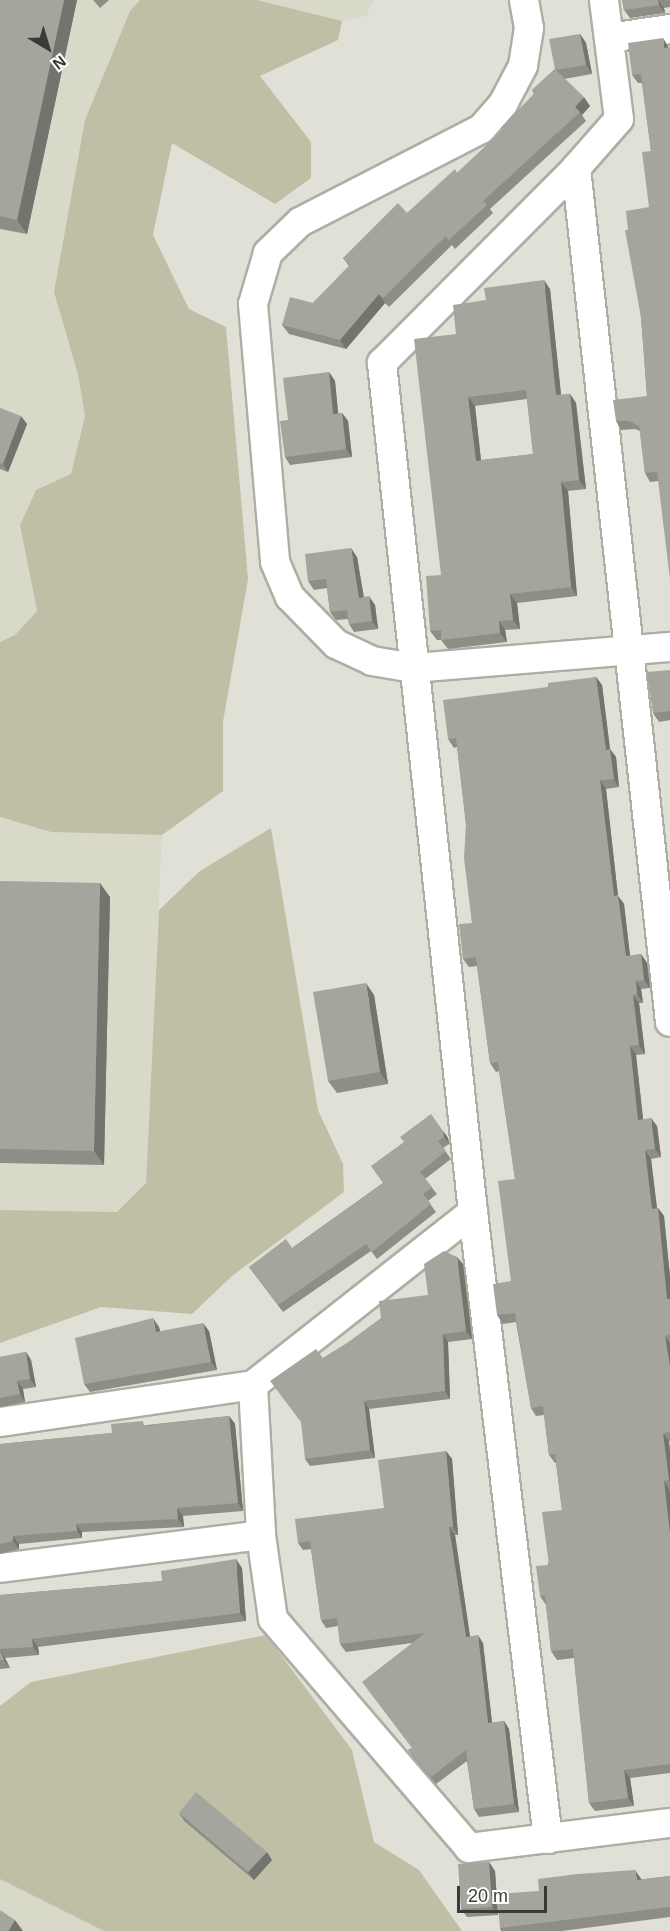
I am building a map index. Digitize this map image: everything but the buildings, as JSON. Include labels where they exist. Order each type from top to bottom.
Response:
[{"type":"street","points":[[524,0],[529,28],[523,66],[503,104],[481,129],[300,222],[268,253],[253,304],[275,562],[290,597],[336,644],[372,661],[414,668],[670,647]]},
{"type":"street","points":[[548,1839],[474,1212],[382,363],[576,168],[620,118],[604,0]]},
{"type":"street","points":[[609,38],[670,29]]},
{"type":"street","points":[[576,168],[670,1022]]},
{"type":"street","points":[[0,1422],[253,1385],[474,1212]]},
{"type":"street","points":[[253,1385],[261,1535],[273,1619],[469,1848],[670,1823]]},
{"type":"street","points":[[0,1568],[261,1535]]},
{"type":"shaded area","points":[[0,0],[140,0],[130,11],[85,120],[78,374],[85,415],[71,474],[36,490],[20,525],[37,611],[15,635],[0,642]]},
{"type":"shaded area","points":[[140,0],[257,0],[342,21],[338,40],[260,76],[311,142],[311,178],[275,204],[172,143],[153,235],[189,309],[226,327],[248,579],[223,722],[223,791],[162,835],[51,832],[0,817],[0,642],[15,635],[37,611],[20,525],[36,490],[71,474],[85,416],[78,374],[54,292],[85,120],[130,11]]},
{"type":"shaded area","points":[[257,0],[374,0],[366,16],[342,21]]},
{"type":"shaded area","points":[[0,817],[51,832],[162,835],[146,1183],[117,1212],[0,1210]]},
{"type":"shaded area","points":[[271,828],[318,1110],[343,1164],[344,1192],[232,1276],[192,1314],[101,1307],[0,1343],[0,1210],[117,1212],[146,1183],[159,910],[200,871]]},
{"type":"shaded area","points":[[266,1635],[352,1750],[374,1842],[419,1870],[462,1931],[104,1931],[0,1879],[0,1706],[31,1682]]},
{"type":"shaded area","points":[[0,1879],[104,1931],[0,1931]]}]
